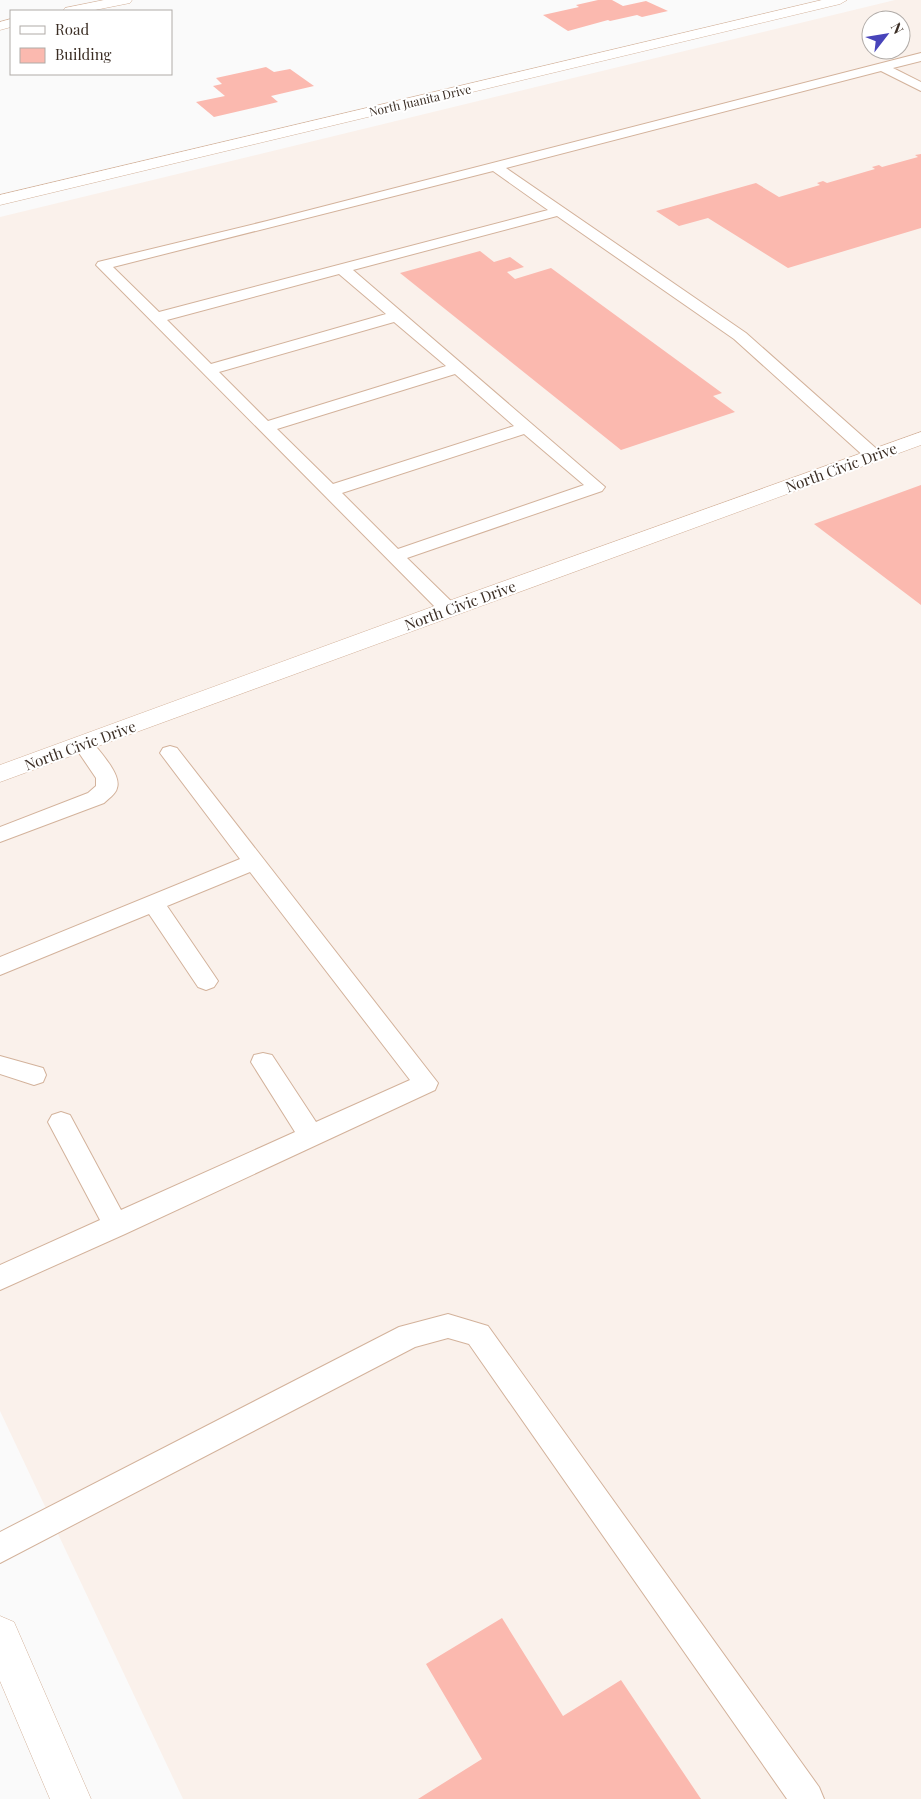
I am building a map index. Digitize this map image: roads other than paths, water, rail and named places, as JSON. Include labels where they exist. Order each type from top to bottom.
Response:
[{"type":"street","points":[[75,10],[125,0]]},
{"type":"street","name":"North Juanita Drive","points":[[0,200],[840,0]]},
{"type":"street","name":"North Civic Drive","points":[[0,774],[921,438]]},
{"type":"street","points":[[0,1635],[71,1799]]},
{"type":"lane","points":[[448,609],[103,265],[496,167],[921,57]]},
{"type":"lane","points":[[882,67],[921,87]]},
{"type":"lane","points":[[496,167],[740,336],[874,455]]},
{"type":"lane","points":[[156,318],[560,210]]},
{"type":"lane","points":[[342,269],[596,487],[395,556]]},
{"type":"lane","points":[[208,370],[397,316]]},
{"type":"lane","points":[[265,427],[457,368]]},
{"type":"lane","points":[[330,491],[526,427]]},
{"type":"lane","points":[[0,835],[96,798],[107,788],[107,777],[83,744]]},
{"type":"lane","points":[[0,1278],[426,1084],[170,753]]},
{"type":"lane","points":[[0,966],[254,862]]},
{"type":"lane","points":[[153,903],[206,981]]},
{"type":"lane","points":[[262,1062],[312,1136]]},
{"type":"lane","points":[[0,1065],[34,1075]]},
{"type":"lane","points":[[61,1122],[116,1226]]},
{"type":"lane","points":[[0,1548],[409,1336],[448,1326],[478,1335],[807,1799]]}]
